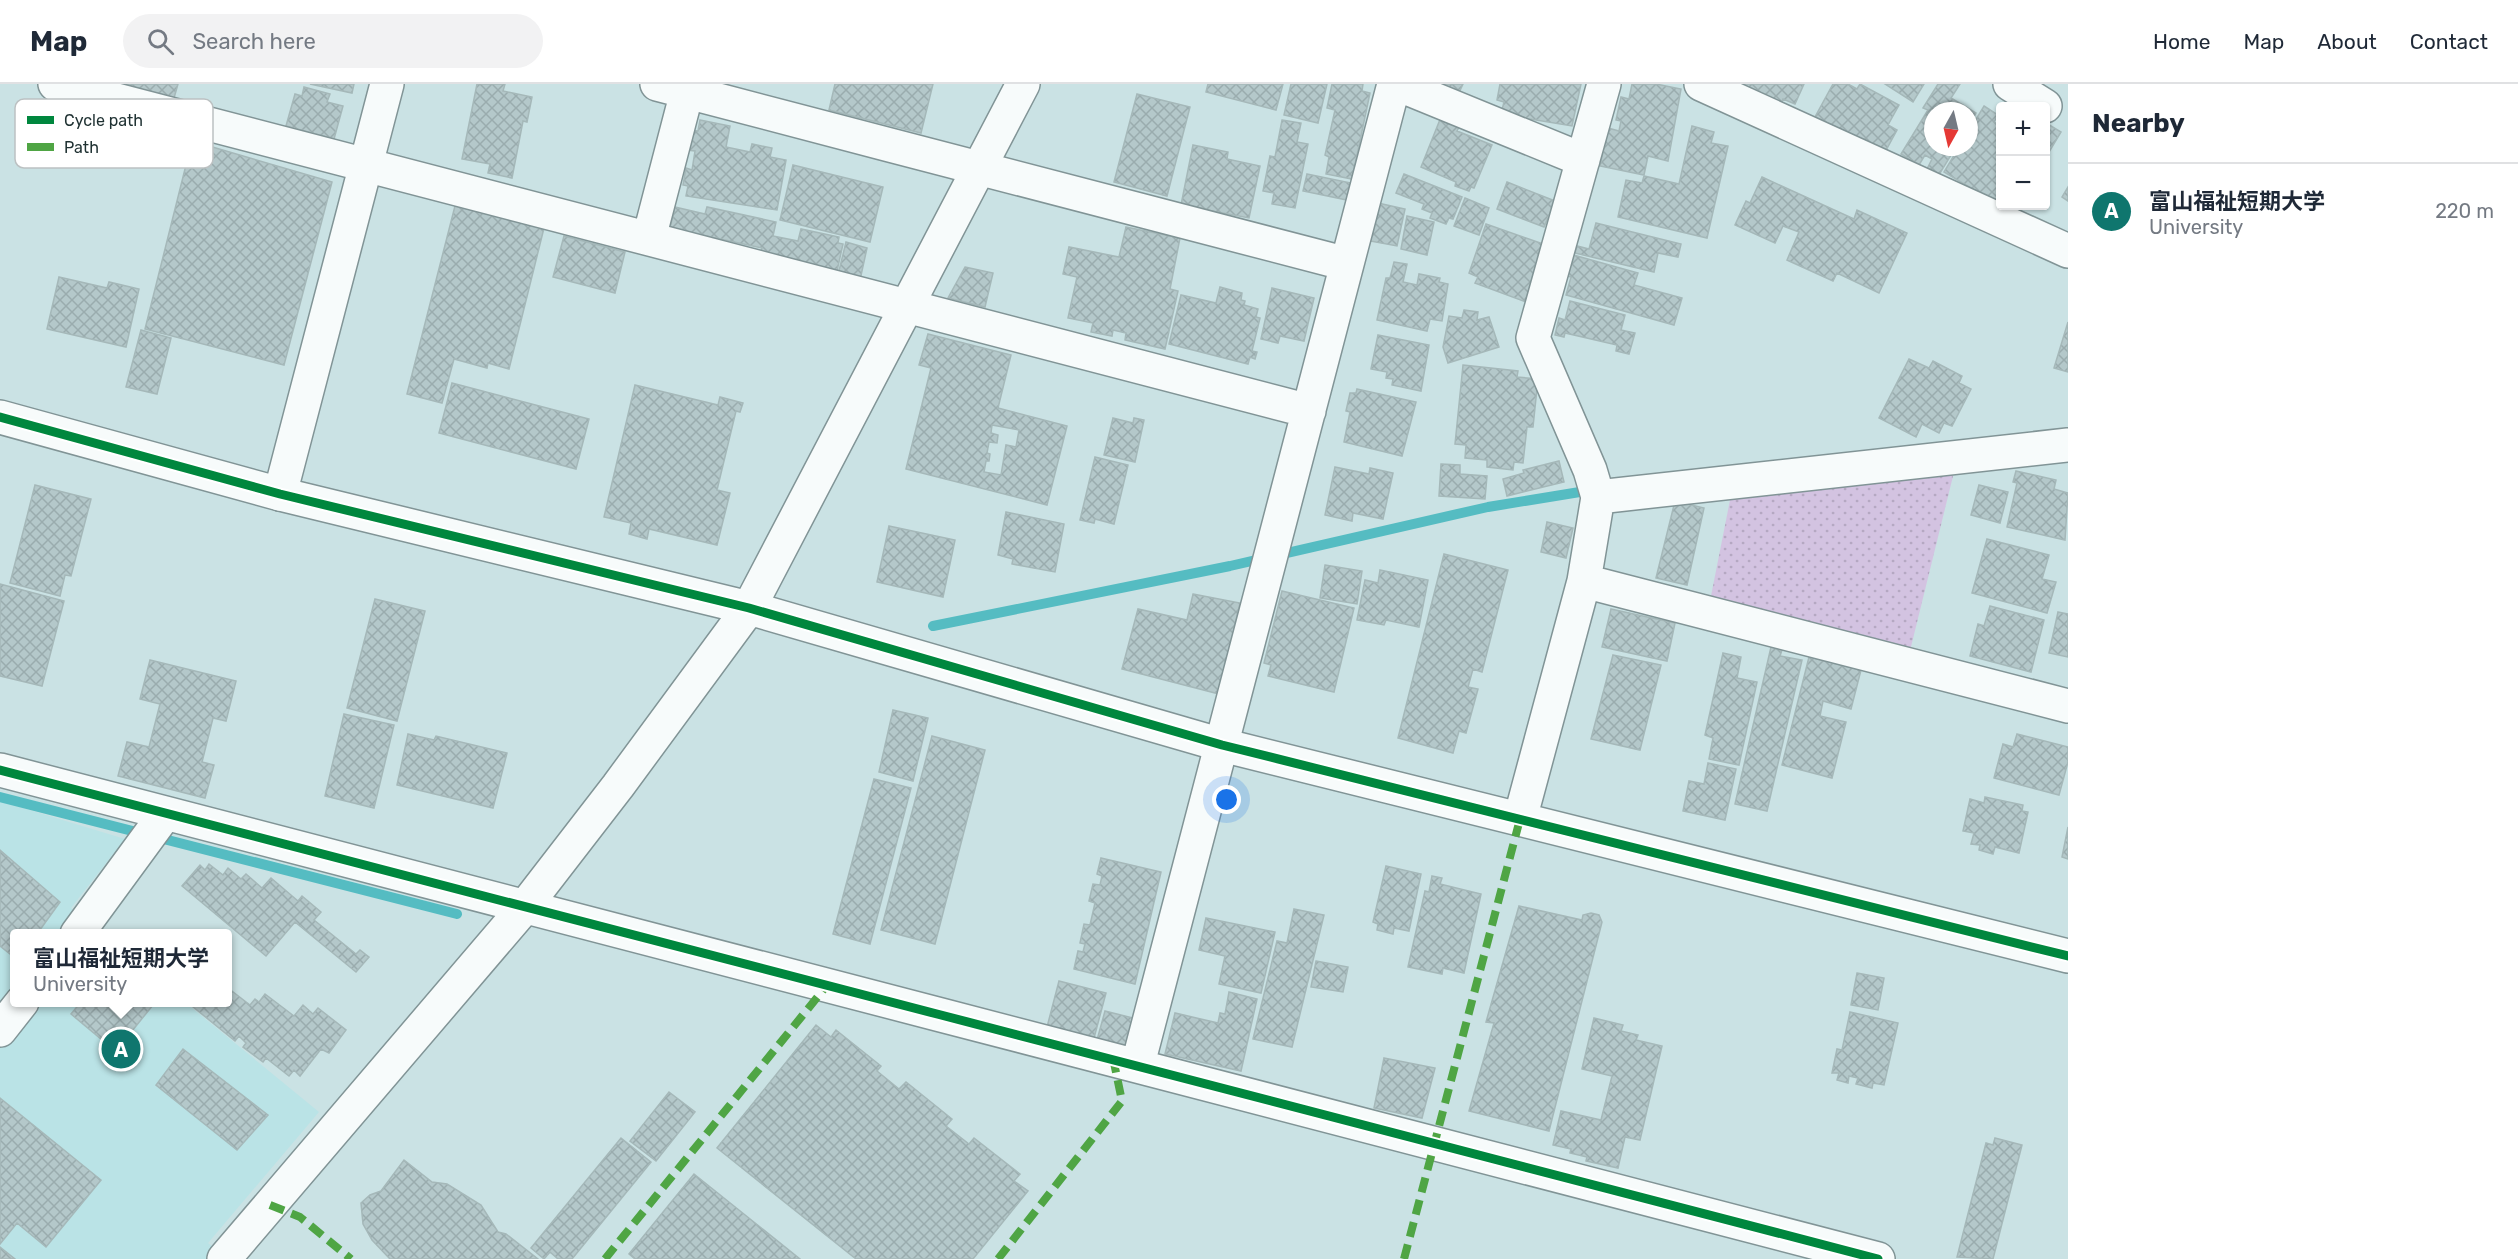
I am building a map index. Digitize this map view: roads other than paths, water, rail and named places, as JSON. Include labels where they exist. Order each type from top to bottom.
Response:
[{"type":"street","points":[[55,84],[113,99]]},
{"type":"street","points":[[280,494],[387,84]]},
{"type":"street","points":[[224,1259],[523,909],[618,786],[749,609],[1023,84]]},
{"type":"street","points":[[1138,1064],[1347,264],[1398,84],[1583,160]]},
{"type":"street","points":[[1520,819],[1584,581],[1598,496],[1590,470],[1533,338],[1604,84]]},
{"type":"street","points":[[1701,84],[2068,251]]},
{"type":"street","points":[[2010,84],[2037,102]]},
{"type":"street","points":[[649,238],[677,87],[977,170],[1347,264]]},
{"type":"street","points":[[2050,110],[2068,122]]},
{"type":"street","points":[[213,125],[1309,411]]},
{"type":"street","points":[[0,417],[280,494],[749,609],[1222,745],[2068,956]]},
{"type":"street","points":[[1598,496],[2068,445]]},
{"type":"street","points":[[1584,581],[2068,706]]},
{"type":"street","points":[[0,770],[523,909],[1138,1064],[1878,1259]]},
{"type":"street","points":[[80,929],[165,814]]},
{"type":"street","points":[[0,1030],[18,1007]]},
{"type":"waterway","points":[[933,626],[1230,566],[1488,507],[1592,490]]},
{"type":"waterway","points":[[0,797],[457,914]]},
{"type":"place","name":"富山福祉短期大学","points":[[121,1049]]}]
